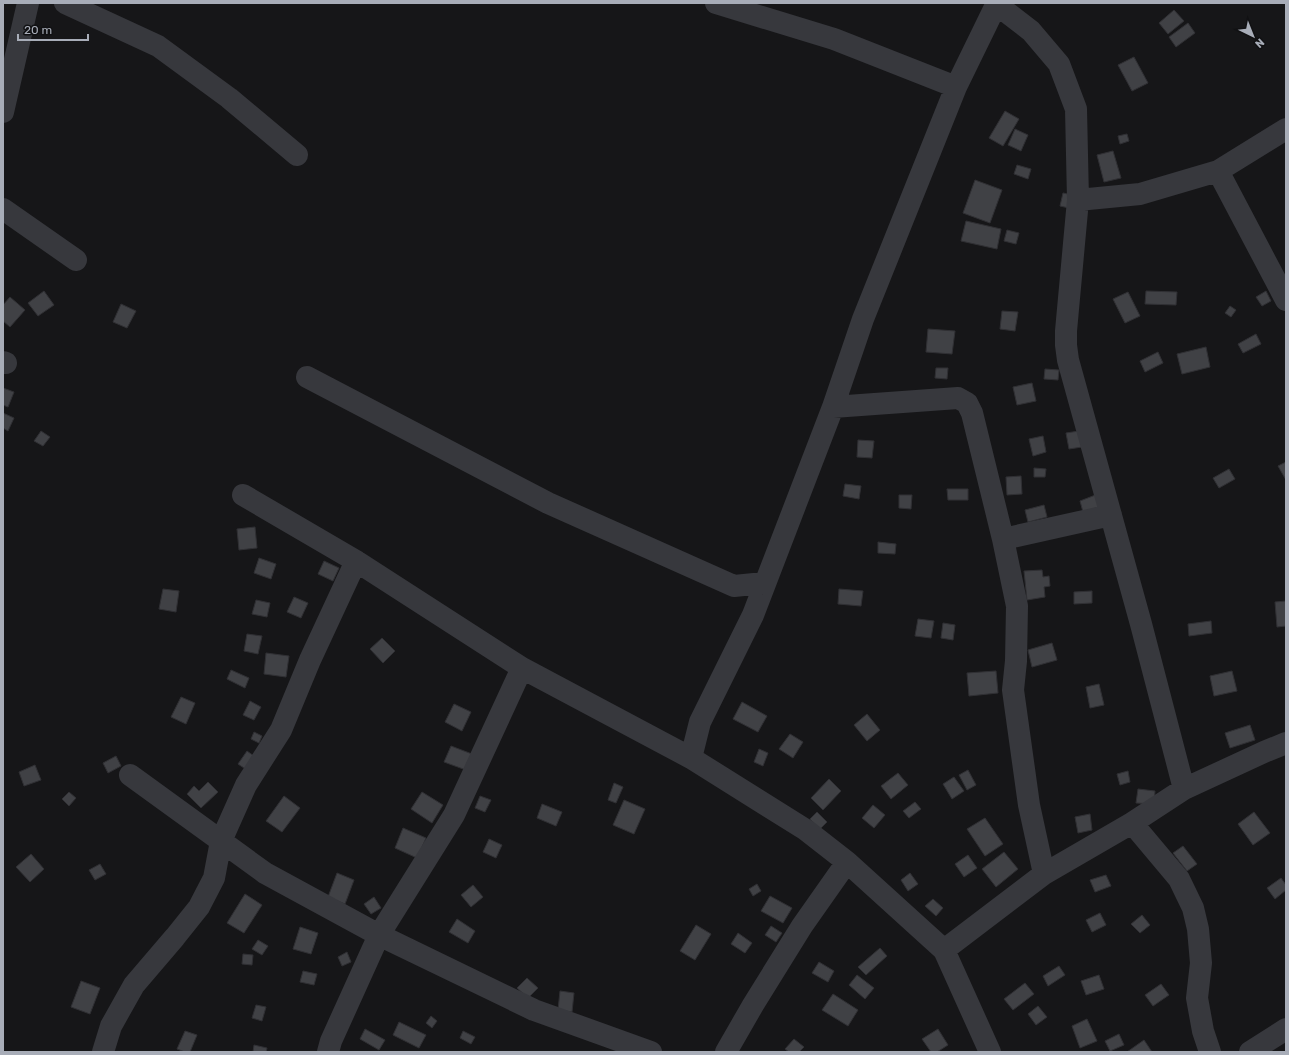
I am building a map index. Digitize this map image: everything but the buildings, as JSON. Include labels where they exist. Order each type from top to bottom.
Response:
[{"type":"street","points":[[3,112],[28,3]]},
{"type":"street","points":[[65,3],[158,46],[229,98],[297,155]]},
{"type":"street","points":[[716,3],[834,39],[956,87]]},
{"type":"street","points":[[691,758],[700,722],[753,615],[764,583],[833,407],[863,319],[956,87],[996,3],[1031,31],[1059,64],[1076,109],[1078,200],[1067,323],[1066,345],[1068,360],[1142,624],[1184,789]]},
{"type":"street","points":[[1078,200],[1140,194],[1218,171],[1286,129]]},
{"type":"street","points":[[1218,171],[1286,300]]},
{"type":"street","points":[[3,209],[76,260]]},
{"type":"street","points":[[307,377],[548,503],[734,586],[764,583]]},
{"type":"street","points":[[833,407],[958,398],[967,403],[972,413],[1003,539],[1017,606],[1016,661],[1013,690],[1029,805],[1044,874]]},
{"type":"street","points":[[243,495],[356,561],[522,668],[691,758],[806,830],[847,862],[944,950],[990,1052]]},
{"type":"street","points":[[1003,539],[1111,515]]},
{"type":"street","points":[[103,1052],[111,1026],[134,985],[175,938],[199,907],[214,878],[221,842],[246,785],[281,730],[310,660],[356,561]]},
{"type":"street","points":[[734,586],[753,615]]},
{"type":"street","points":[[328,1052],[330,1041],[379,935],[454,815],[522,668]]},
{"type":"street","points":[[944,950],[1044,874],[1132,822],[1184,789],[1286,743]]},
{"type":"street","points":[[130,775],[265,873],[379,935],[610,1046],[651,1052]]},
{"type":"street","points":[[1132,822],[1179,879],[1193,908],[1198,929],[1201,963],[1197,998],[1203,1031],[1210,1052]]},
{"type":"street","points":[[726,1052],[802,926],[847,862]]},
{"type":"street","points":[[1250,1052],[1286,1029]]}]
